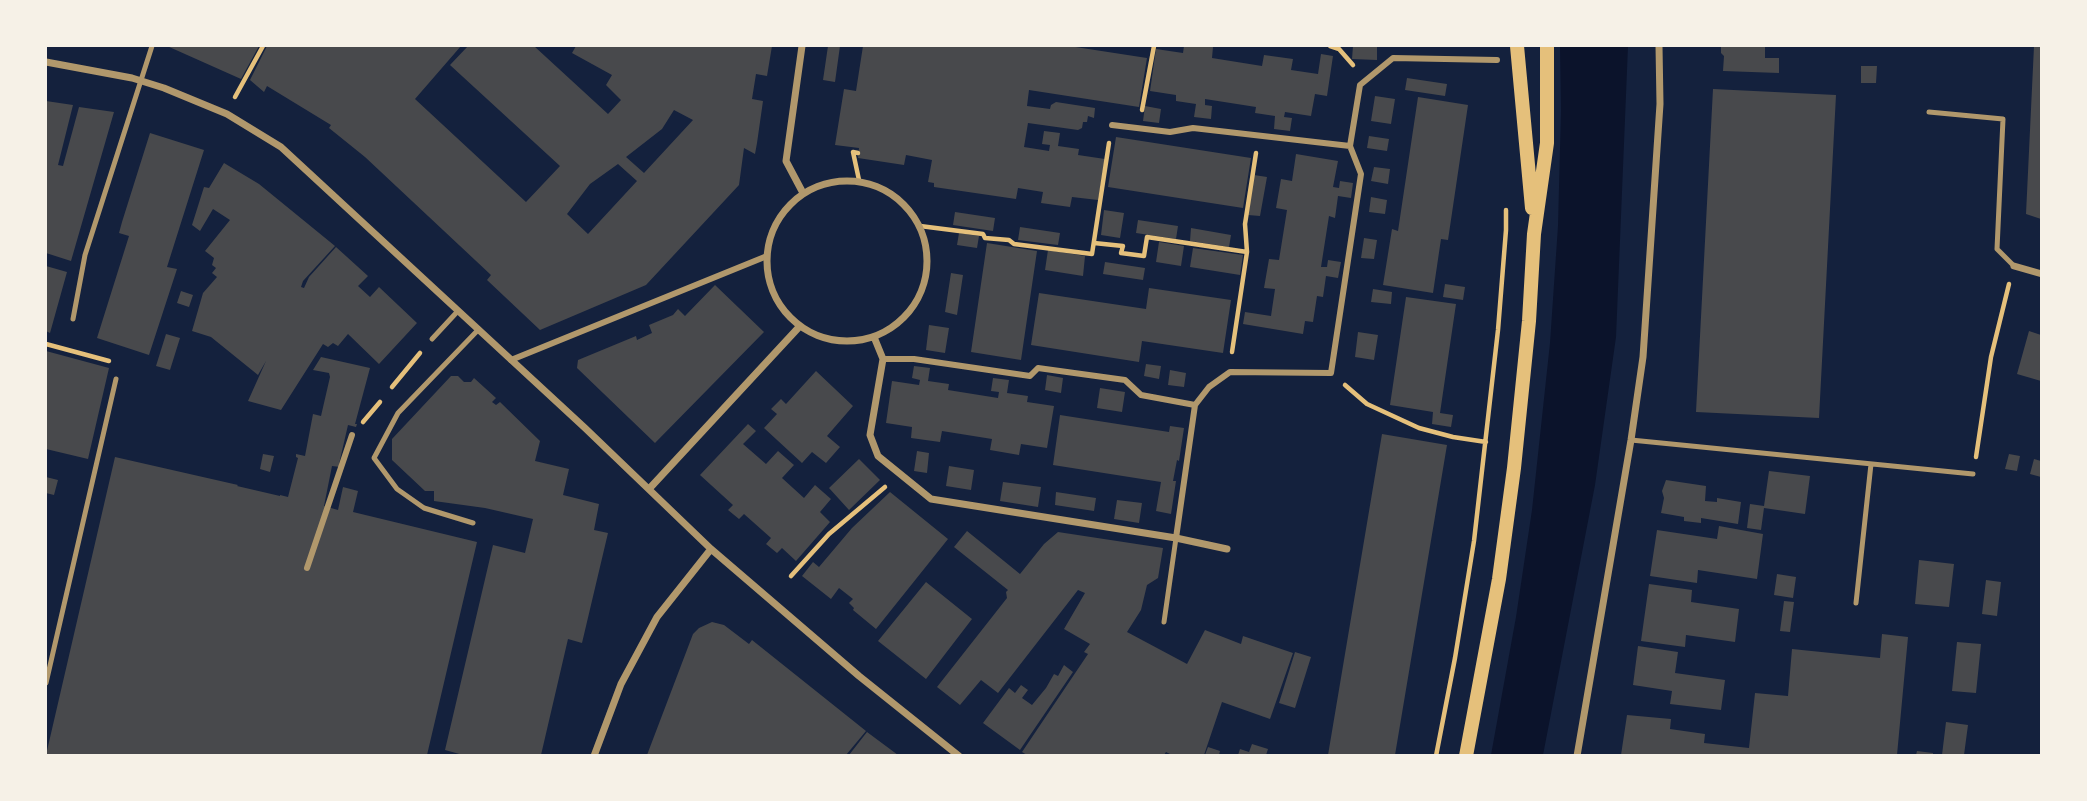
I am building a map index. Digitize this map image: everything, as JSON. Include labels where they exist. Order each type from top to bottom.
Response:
[{"type":"main road","points":[[1517,46],[1534,234]]},
{"type":"main road","points":[[1466,755],[1499,579],[1514,468],[1529,321],[1534,234],[1547,143],[1547,46]]},
{"type":"street","points":[[802,46],[786,161],[803,193]]},
{"type":"street","points":[[1577,755],[1643,356],[1660,104],[1659,46]]},
{"type":"street","points":[[1177,538],[1195,405],[1209,387],[1230,372],[1331,373],[1361,174],[1350,146],[1360,86],[1393,58],[1497,60]]},
{"type":"street","points":[[46,62],[140,80],[227,114],[281,147],[711,549],[859,676],[959,755]]},
{"type":"street","points":[[1112,125],[1170,132],[1194,128],[1350,146]]},
{"type":"street","points":[[859,180],[884,189],[905,204],[920,226],[928,252],[926,279],[916,304],[898,324],[874,337],[843,342],[820,337],[800,326],[781,307],[769,283],[766,256],[779,217],[803,193],[820,184],[859,180]]},
{"type":"street","points":[[511,360],[766,256]]},
{"type":"street","points":[[2014,266],[2042,274]]},
{"type":"street","points":[[649,489],[800,326]]},
{"type":"street","points":[[874,337],[883,359],[870,435],[878,456],[931,499],[1177,538],[1227,549]]},
{"type":"street","points":[[883,359],[914,359],[1030,376],[1038,368],[1125,380],[1141,394],[1195,405]]},
{"type":"street","points":[[307,568],[352,435]]},
{"type":"street","points":[[594,755],[621,684],[657,617],[711,549]]},
{"type":"lane","points":[[72,319],[85,256],[152,46]]},
{"type":"lane","points":[[1929,112],[2003,119],[1997,249],[2014,266]]},
{"type":"lane","points":[[432,339],[457,312]]},
{"type":"lane","points":[[472,523],[424,508],[397,489],[374,458],[398,413],[478,330]]},
{"type":"lane","points":[[46,683],[116,379]]},
{"type":"lane","points":[[1631,440],[1973,474]]},
{"type":"lane","points":[[1857,603],[1871,464]]},
{"type":"lane","points":[[1164,622],[1177,538]]},
{"type":"path","points":[[227,114],[263,46]]},
{"type":"path","points":[[1140,128],[1154,46]]},
{"type":"path","points":[[1330,46],[1339,49],[1367,80]]},
{"type":"path","points":[[920,226],[983,234],[985,238],[1009,240],[1014,244],[1092,254],[1112,125]]},
{"type":"path","points":[[1230,372],[1247,252],[1245,223],[1258,135]]},
{"type":"path","points":[[858,153],[853,152],[859,180]]},
{"type":"path","points":[[1436,755],[1475,541],[1487,442],[1506,204]]},
{"type":"path","points":[[1094,243],[1123,246],[1121,253],[1144,256],[1147,237],[1247,252]]},
{"type":"path","points":[[1973,474],[1991,357],[2014,266]]},
{"type":"path","points":[[46,344],[110,361],[116,368],[116,379]]},
{"type":"path","points":[[1331,373],[1367,404],[1419,428],[1487,442]]},
{"type":"path","points":[[791,576],[829,534],[900,475]]},
{"type":"water","points":[[1560,46],[1628,46],[1616,337],[1595,485],[1543,755],[1491,755],[1532,510],[1550,343],[1558,226]]},
{"type":"building","points":[[167,46],[259,46],[241,79]]},
{"type":"building","points":[[267,46],[461,46],[415,99],[526,202],[560,166],[450,65],[468,46],[534,46],[608,114],[621,100],[606,85],[612,75],[572,53],[576,46],[772,46],[767,76],[756,74],[752,99],[763,101],[757,143],[755,154],[744,148],[739,185],[646,285],[540,330],[487,280],[491,275],[365,157],[329,128],[331,125],[267,86],[264,92],[250,80]],"holes":[[[674,110],[693,120],[644,173],[626,157],[662,129]],[[618,164],[637,181],[588,234],[567,214],[590,184]]]},
{"type":"building","points":[[828,46],[840,46],[835,82],[823,80]]},
{"type":"building","points":[[863,46],[1069,46],[1147,58],[1139,107],[1029,90],[1027,106],[1050,109],[1056,102],[1095,108],[1094,118],[1088,116],[1087,122],[1083,122],[1082,128],[1078,130],[1028,123],[1024,147],[1049,151],[1050,145],[1042,144],[1044,131],[1060,133],[1058,146],[1079,149],[1078,155],[1105,159],[1098,200],[1072,197],[1070,207],[1041,203],[1043,192],[1018,188],[1016,199],[934,187],[934,183],[928,182],[932,160],[906,155],[904,165],[858,158],[859,148],[835,145],[844,89],[856,91]]},
{"type":"building","points":[[1184,46],[1213,47],[1212,58],[1262,66],[1264,55],[1293,59],[1291,70],[1318,74],[1321,54],[1333,56],[1327,96],[1315,94],[1311,116],[1285,112],[1284,117],[1292,118],[1290,131],[1274,129],[1275,116],[1255,113],[1256,107],[1205,99],[1205,105],[1212,106],[1211,119],[1194,117],[1196,104],[1176,101],[1176,95],[1150,91],[1156,49],[1183,53]]},
{"type":"building","points":[[1353,46],[1377,46],[1377,60],[1352,59]]},
{"type":"building","points":[[1721,46],[1765,46],[1765,58],[1779,58],[1779,73],[1723,71],[1724,56]]},
{"type":"building","points":[[2034,46],[2041,46],[2041,219],[2026,214]]},
{"type":"building","points":[[1861,66],[1877,66],[1876,83],[1861,83]]},
{"type":"building","points":[[1407,78],[1447,84],[1445,96],[1405,90]]},
{"type":"building","points":[[1713,89],[1836,95],[1819,418],[1696,412]]},
{"type":"building","points":[[1375,96],[1395,99],[1391,124],[1371,121]]},
{"type":"building","points":[[1418,97],[1468,105],[1448,240],[1441,239],[1433,293],[1383,285],[1392,229],[1398,231]]},
{"type":"building","points":[[46,101],[73,105],[58,165],[63,166],[79,107],[114,112],[71,261],[46,253]]},
{"type":"building","points":[[1145,106],[1161,109],[1159,123],[1143,121]]},
{"type":"building","points":[[150,133],[204,150],[167,267],[177,269],[149,355],[97,338],[129,236],[119,233]]},
{"type":"building","points":[[1369,136],[1389,139],[1387,151],[1367,148]]},
{"type":"building","points":[[1116,137],[1251,158],[1243,208],[1108,187]]},
{"type":"building","points":[[1296,154],[1338,161],[1333,187],[1339,188],[1340,181],[1353,183],[1351,198],[1338,196],[1335,218],[1329,216],[1321,267],[1327,267],[1328,260],[1341,262],[1338,278],[1326,276],[1323,297],[1317,296],[1313,322],[1305,321],[1303,334],[1243,324],[1245,312],[1271,316],[1275,289],[1264,288],[1269,259],[1279,260],[1287,210],[1276,208],[1281,179],[1292,181]]},
{"type":"building","points":[[224,163],[259,184],[335,246],[303,281],[301,287],[304,288],[309,277],[336,247],[368,276],[358,286],[370,297],[379,287],[417,323],[379,364],[348,334],[338,346],[333,343],[328,347],[323,344],[281,410],[248,401],[266,361],[258,375],[211,337],[192,331],[203,293],[217,277],[212,273],[216,268],[212,265],[214,258],[205,251],[230,220],[213,209],[200,231],[192,225],[204,187],[209,188]]},
{"type":"building","points":[[1374,167],[1390,169],[1388,184],[1371,181]]},
{"type":"building","points":[[1254,175],[1267,177],[1260,216],[1248,215]]},
{"type":"building","points":[[1371,197],[1387,200],[1385,214],[1369,212]]},
{"type":"building","points":[[1104,210],[1124,213],[1120,238],[1101,235]]},
{"type":"building","points":[[955,212],[995,218],[993,231],[953,225]]},
{"type":"building","points":[[1138,220],[1178,226],[1176,239],[1136,233]]},
{"type":"building","points":[[1020,227],[1060,233],[1058,245],[1018,240]]},
{"type":"building","points":[[1191,228],[1231,235],[1229,247],[1190,241]]},
{"type":"building","points":[[959,233],[979,236],[977,248],[957,245]]},
{"type":"building","points":[[1364,238],[1377,240],[1374,259],[1361,258]]},
{"type":"building","points":[[1159,242],[1184,246],[1181,266],[1156,262]]},
{"type":"building","points":[[987,243],[1037,251],[1021,360],[971,352]]},
{"type":"building","points":[[1193,248],[1243,255],[1240,275],[1190,267]]},
{"type":"building","points":[[1048,250],[1085,256],[1083,276],[1045,270]]},
{"type":"building","points":[[1105,262],[1145,268],[1143,280],[1103,274]]},
{"type":"building","points":[[46,266],[67,272],[50,333],[46,331]]},
{"type":"building","points":[[951,273],[963,275],[957,315],[945,312]]},
{"type":"building","points":[[1445,284],[1465,287],[1463,300],[1443,297]]},
{"type":"building","points":[[715,285],[764,332],[655,443],[577,368],[578,360],[636,336],[637,340],[652,333],[649,325],[673,315],[678,309],[685,316]]},
{"type":"building","points":[[1149,288],[1231,300],[1223,353],[1142,341],[1139,362],[1031,345],[1039,293],[1146,309]]},
{"type":"building","points":[[1373,289],[1392,292],[1391,304],[1371,302]]},
{"type":"building","points":[[181,291],[193,295],[189,307],[177,303]]},
{"type":"building","points":[[1406,297],[1456,304],[1440,413],[1453,415],[1451,427],[1432,424],[1433,412],[1390,405]]},
{"type":"building","points":[[929,325],[949,328],[945,353],[926,350]]},
{"type":"building","points":[[2029,331],[2041,335],[2041,381],[2017,374]]},
{"type":"building","points":[[1358,332],[1378,335],[1374,360],[1355,357]]},
{"type":"building","points":[[166,334],[180,338],[170,370],[156,366]]},
{"type":"building","points":[[46,351],[109,368],[88,459],[46,449]]},
{"type":"building","points":[[321,357],[370,368],[356,427],[348,425],[339,464],[341,465],[332,466],[324,506],[338,510],[343,487],[358,491],[353,512],[477,542],[427,755],[46,755],[115,457],[288,497],[298,458],[296,454],[305,456],[313,414],[321,416],[330,377],[329,373],[313,370]]},
{"type":"building","points":[[1146,364],[1161,366],[1159,379],[1144,376]]},
{"type":"building","points":[[914,366],[930,368],[928,381],[949,384],[948,390],[998,398],[999,392],[991,391],[993,378],[1009,380],[1007,393],[1028,396],[1027,402],[1054,406],[1047,448],[1021,444],[1019,455],[990,450],[992,439],[942,431],[940,442],[911,438],[912,427],[886,423],[892,381],[919,385],[920,380],[912,378]]},
{"type":"building","points":[[1170,370],[1186,373],[1184,387],[1168,385]]},
{"type":"building","points":[[816,371],[853,406],[827,436],[840,447],[826,463],[812,452],[802,463],[764,428],[777,414],[771,409],[781,399],[786,404]]},
{"type":"building","points":[[1047,375],[1063,378],[1061,393],[1045,390]]},
{"type":"building","points":[[451,376],[458,376],[464,382],[471,382],[474,378],[496,398],[492,402],[496,405],[500,402],[540,441],[535,461],[569,469],[563,495],[599,504],[594,530],[608,533],[582,643],[568,639],[541,755],[463,755],[445,750],[493,545],[525,553],[533,519],[485,508],[434,501],[434,491],[425,491],[392,460],[392,439]]},
{"type":"building","points":[[1100,388],[1125,392],[1122,412],[1097,408]]},
{"type":"building","points":[[1060,415],[1169,432],[1170,426],[1184,428],[1173,481],[1176,481],[1171,514],[1156,511],[1161,482],[1053,465]]},
{"type":"building","points":[[748,424],[756,431],[743,444],[766,464],[778,451],[794,465],[782,478],[804,498],[815,485],[831,499],[820,512],[830,522],[796,561],[782,548],[777,553],[766,544],[771,538],[744,514],[739,519],[728,510],[733,505],[700,475]]},
{"type":"building","points":[[1382,434],[1447,445],[1395,755],[1328,755]]},
{"type":"building","points":[[917,451],[929,453],[927,473],[914,471]]},
{"type":"building","points":[[263,454],[274,456],[270,472],[260,469]]},
{"type":"building","points":[[2009,454],[2020,456],[2017,471],[2005,469]]},
{"type":"building","points":[[859,459],[880,480],[849,510],[829,488]]},
{"type":"building","points":[[2034,459],[2041,461],[2041,477],[2030,474]]},
{"type":"building","points":[[949,466],[974,470],[971,490],[946,486]]},
{"type":"building","points":[[1769,471],[1810,476],[1805,514],[1764,508],[1761,530],[1747,528],[1750,504],[1764,506]]},
{"type":"building","points":[[46,477],[58,480],[54,495],[46,493]]},
{"type":"building","points":[[1666,480],[1706,486],[1705,501],[1717,502],[1717,498],[1741,502],[1738,524],[1701,518],[1701,523],[1684,521],[1684,517],[1661,513],[1664,498],[1662,491]]},
{"type":"building","points":[[1003,482],[1041,487],[1038,507],[1000,501]]},
{"type":"building","points":[[890,492],[948,539],[876,629],[853,610],[849,603],[853,599],[839,588],[831,599],[802,576],[813,562],[819,567],[852,528]]},
{"type":"building","points":[[1056,492],[1096,498],[1094,511],[1055,505]]},
{"type":"building","points":[[1117,500],[1142,503],[1139,523],[1114,519]]},
{"type":"building","points":[[1719,526],[1763,534],[1757,579],[1698,570],[1697,583],[1650,576],[1657,530],[1717,539]]},
{"type":"building","points":[[967,531],[1020,574],[1044,544],[1058,532],[1163,548],[1158,578],[1147,585],[1141,610],[1127,632],[1187,664],[1205,630],[1241,644],[1243,636],[1293,653],[1270,719],[1222,702],[1204,755],[1172,755],[1166,752],[1164,755],[1027,755],[1022,752],[1088,654],[1084,652],[1090,644],[1064,629],[1085,593],[1078,590],[998,693],[981,680],[960,705],[937,687],[1007,598],[1008,590],[954,547]]},
{"type":"building","points":[[1919,560],[1954,564],[1949,607],[1915,604]]},
{"type":"building","points":[[1777,574],[1796,577],[1793,598],[1774,595]]},
{"type":"building","points":[[1986,580],[2001,582],[1997,616],[1982,614]]},
{"type":"building","points":[[926,582],[972,619],[926,679],[878,641]]},
{"type":"building","points":[[1649,584],[1692,590],[1691,602],[1739,609],[1735,642],[1686,635],[1685,647],[1641,641]]},
{"type":"building","points":[[1784,601],[1794,602],[1790,632],[1780,631]]},
{"type":"building","points":[[712,622],[724,625],[749,644],[752,640],[866,731],[846,755],[647,755],[693,634]]},
{"type":"building","points":[[1882,634],[1908,637],[1897,755],[1621,755],[1627,715],[1671,719],[1670,729],[1705,734],[1704,743],[1749,748],[1755,693],[1788,696],[1792,649],[1880,658]]},
{"type":"building","points":[[1957,642],[1981,644],[1976,693],[1952,691]]},
{"type":"building","points":[[1638,646],[1678,652],[1675,673],[1725,680],[1721,710],[1670,704],[1672,691],[1633,685]]},
{"type":"building","points":[[1295,652],[1311,657],[1295,708],[1279,703]]},
{"type":"building","points":[[1064,665],[1073,672],[1020,750],[983,723],[1009,688],[1015,693],[1021,685],[1028,690],[1022,698],[1032,705],[1054,674],[1058,676]]},
{"type":"building","points":[[1946,722],[1968,725],[1964,755],[1942,755]]},
{"type":"building","points":[[867,732],[898,755],[849,755]]},
{"type":"building","points":[[1252,744],[1268,749],[1266,755],[1238,755],[1240,749],[1249,752]]},
{"type":"building","points":[[1208,747],[1220,751],[1219,755],[1205,755]]},
{"type":"building","points":[[1917,751],[1933,753],[1933,755],[1916,755]]}]
